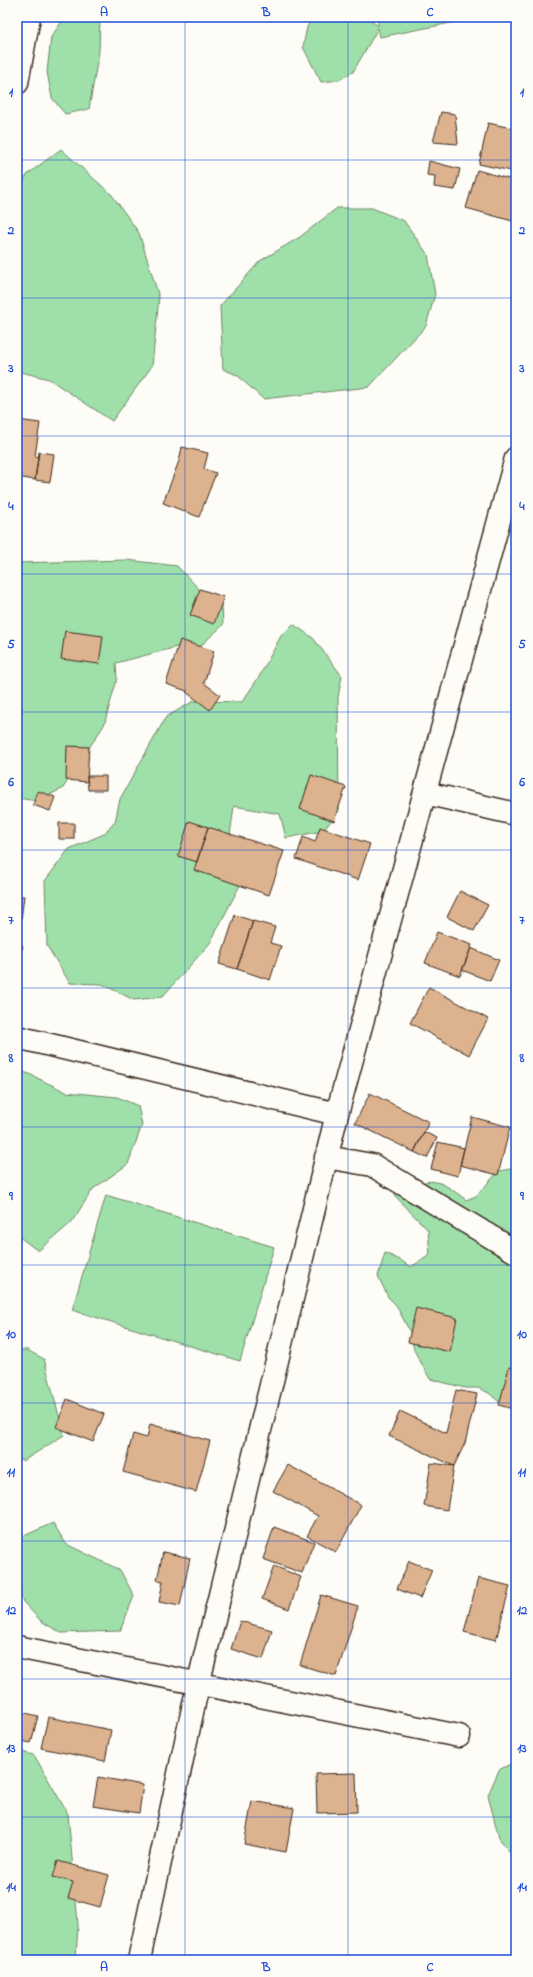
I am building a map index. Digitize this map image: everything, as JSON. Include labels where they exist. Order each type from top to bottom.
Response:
[{"type":"street","points":[[17,82],[29,17]]},
{"type":"street","points":[[139,1960],[198,1685],[326,1157],[516,458]]},
{"type":"street","points":[[425,793],[516,814]]},
{"type":"street","points":[[17,1037],[337,1114]]},
{"type":"street","points":[[326,1157],[372,1165],[516,1252]]},
{"type":"street","points":[[17,1647],[198,1685],[459,1736]]},
{"type":"green space","points":[[65,17],[100,18],[99,51],[89,109],[65,114],[52,98],[47,72],[51,37]]},
{"type":"green space","points":[[313,17],[367,17],[378,26],[378,17],[475,17],[380,37],[378,28],[353,72],[339,80],[321,82],[303,47],[307,27]]},
{"type":"green space","points":[[61,149],[112,195],[139,233],[159,297],[152,366],[112,421],[49,379],[17,371],[17,190],[28,174]]},
{"type":"green space","points":[[337,208],[372,208],[404,221],[428,255],[435,294],[426,326],[369,387],[263,399],[237,375],[223,369],[220,306],[260,261],[300,237]]},
{"type":"green space","points":[[127,560],[177,566],[200,590],[222,602],[223,625],[194,652],[177,647],[116,663],[117,679],[104,725],[63,788],[38,801],[17,798],[17,563]]},
{"type":"green space","points":[[293,624],[313,638],[342,676],[338,697],[339,811],[323,831],[286,838],[280,814],[234,806],[230,835],[251,864],[210,943],[162,997],[134,1000],[102,984],[70,983],[47,946],[45,881],[69,849],[104,834],[115,822],[120,799],[166,717],[194,701],[242,702],[259,677],[281,636]]},
{"type":"green space","points":[[17,1072],[27,1073],[66,1092],[117,1097],[138,1106],[142,1125],[128,1164],[93,1189],[71,1223],[38,1251],[17,1235]]},
{"type":"green space","points":[[516,1168],[515,1404],[499,1402],[489,1393],[478,1388],[465,1388],[430,1379],[414,1350],[410,1332],[396,1305],[388,1297],[378,1276],[385,1253],[411,1267],[430,1255],[428,1230],[394,1195],[416,1185],[431,1181],[446,1186],[466,1200],[476,1196],[499,1171]]},
{"type":"green space","points":[[106,1195],[274,1247],[240,1361],[72,1310]]},
{"type":"green space","points":[[17,1350],[27,1350],[44,1359],[64,1435],[23,1461],[17,1457]]},
{"type":"green space","points":[[53,1523],[66,1544],[120,1570],[134,1596],[120,1631],[61,1633],[41,1621],[23,1602],[17,1582],[17,1539]]},
{"type":"green space","points":[[17,1751],[34,1755],[68,1814],[78,1924],[76,1960],[17,1960]]},
{"type":"green space","points":[[516,1761],[516,1860],[499,1838],[488,1795],[499,1770]]},
{"type":"building","points":[[441,112],[455,114],[458,144],[433,142]]},
{"type":"building","points":[[488,123],[516,129],[516,172],[479,164]]},
{"type":"building","points":[[429,161],[460,169],[455,190],[434,187],[435,176],[427,175]]},
{"type":"building","points":[[477,170],[516,181],[516,222],[466,208]]},
{"type":"building","points":[[17,420],[40,423],[35,456],[38,457],[35,480],[17,477]]},
{"type":"building","points":[[182,447],[208,453],[204,469],[216,473],[199,517],[163,503],[179,461]]},
{"type":"building","points":[[39,452],[54,454],[50,482],[35,480]]},
{"type":"building","points":[[200,589],[224,597],[214,624],[190,615]]},
{"type":"building","points":[[65,631],[103,636],[99,664],[61,659]]},
{"type":"building","points":[[180,640],[214,651],[204,683],[220,695],[210,710],[186,692],[187,691],[166,684]]},
{"type":"building","points":[[67,746],[89,747],[87,782],[66,780]]},
{"type":"building","points":[[311,775],[346,787],[334,821],[300,809]]},
{"type":"building","points":[[87,776],[106,776],[106,790],[88,790]]},
{"type":"building","points":[[38,791],[55,797],[50,811],[33,805]]},
{"type":"building","points":[[189,821],[208,827],[197,862],[178,856]]},
{"type":"building","points":[[59,823],[74,823],[74,839],[59,839]]},
{"type":"building","points":[[208,827],[284,851],[269,895],[194,870]]},
{"type":"building","points":[[320,827],[370,844],[358,880],[296,859],[303,837],[315,842]]},
{"type":"building","points":[[460,891],[488,905],[474,931],[447,917]]},
{"type":"building","points":[[17,896],[24,896],[18,944],[23,946],[17,960]]},
{"type":"building","points":[[235,915],[253,921],[237,969],[219,964]]},
{"type":"building","points":[[253,921],[275,927],[270,943],[281,946],[270,980],[237,969]]},
{"type":"building","points":[[437,932],[472,945],[460,976],[425,963]]},
{"type":"building","points":[[471,948],[499,960],[490,981],[462,970]]},
{"type":"building","points":[[429,987],[488,1019],[469,1055],[410,1023]]},
{"type":"building","points":[[370,1093],[429,1122],[414,1152],[355,1123]]},
{"type":"building","points":[[472,1117],[510,1127],[498,1175],[460,1165]]},
{"type":"building","points":[[424,1132],[437,1138],[427,1158],[414,1152]]},
{"type":"building","points":[[438,1142],[464,1148],[458,1176],[431,1169]]},
{"type":"building","points":[[416,1308],[457,1318],[450,1352],[408,1342]]},
{"type":"building","points":[[516,1343],[516,1361],[511,1360]]},
{"type":"building","points":[[509,1367],[516,1369],[516,1410],[499,1405]]},
{"type":"building","points":[[456,1390],[477,1394],[465,1443],[454,1466],[389,1436],[400,1411],[446,1433]]},
{"type":"building","points":[[67,1399],[104,1414],[93,1442],[56,1427]]},
{"type":"building","points":[[150,1424],[210,1441],[196,1492],[123,1472],[133,1434],[147,1438]]},
{"type":"building","points":[[431,1463],[454,1466],[447,1510],[424,1506]]},
{"type":"building","points":[[288,1465],[361,1505],[336,1552],[307,1536],[318,1516],[273,1491]]},
{"type":"building","points":[[274,1527],[314,1542],[302,1573],[263,1559]]},
{"type":"building","points":[[163,1552],[190,1558],[180,1606],[159,1602],[163,1581],[157,1580]]},
{"type":"building","points":[[409,1561],[432,1570],[420,1598],[397,1589]]},
{"type":"building","points":[[274,1566],[301,1577],[289,1609],[262,1599]]},
{"type":"building","points":[[478,1578],[510,1586],[496,1640],[464,1632]]},
{"type":"building","points":[[321,1595],[358,1606],[336,1676],[300,1665]]},
{"type":"building","points":[[240,1621],[272,1630],[263,1659],[231,1649]]},
{"type":"building","points":[[17,1711],[38,1716],[31,1743],[17,1740]]},
{"type":"building","points":[[48,1717],[111,1730],[105,1761],[41,1748]]},
{"type":"building","points":[[356,1773],[357,1812],[317,1813],[316,1774]]},
{"type":"building","points":[[98,1777],[143,1785],[139,1813],[93,1806]]},
{"type":"building","points":[[252,1801],[294,1808],[286,1852],[244,1844]]},
{"type":"building","points":[[58,1861],[109,1875],[100,1907],[68,1898],[73,1882],[53,1877]]}]
